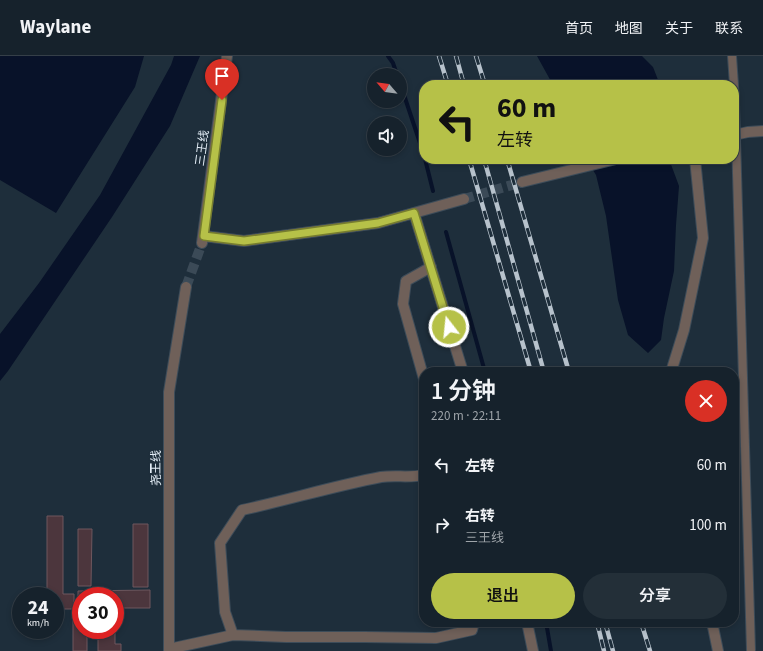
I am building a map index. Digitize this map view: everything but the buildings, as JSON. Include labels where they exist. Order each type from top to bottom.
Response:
[{"type":"street","name":"三王线","points":[[228,56],[203,240],[244,241],[378,223],[414,213]]},
{"type":"street","points":[[739,134],[763,131]]},
{"type":"street","points":[[522,182],[592,164]]},
{"type":"street","points":[[673,367],[684,330],[704,238],[696,164]]},
{"type":"street","points":[[461,367],[414,213],[464,199]]},
{"type":"street","points":[[420,367],[402,304],[406,281],[431,267]]},
{"type":"street","name":"尧王线","points":[[169,650],[169,392],[186,286]]},
{"type":"street","points":[[233,635],[225,612],[220,543],[242,510],[343,485],[384,477],[419,476]]},
{"type":"street","points":[[169,650],[233,635],[286,638],[436,638],[472,630],[473,627]]},
{"type":"street","points":[[528,627],[532,651]]},
{"type":"street","points":[[713,627],[718,651]]},
{"type":"lane","points":[[732,56],[734,80]]},
{"type":"lane","points":[[737,164],[751,651]]},
{"type":"water","points":[[0,56],[144,56],[135,87],[56,213],[0,180]]},
{"type":"water","points":[[174,56],[200,56],[170,126],[112,217],[0,381],[0,334],[39,283],[100,195],[171,65]]},
{"type":"water","points":[[537,56],[642,56],[653,67],[658,80],[550,80]]},
{"type":"water","points":[[589,164],[671,164],[679,186],[674,271],[661,340],[648,353],[628,335],[618,300],[606,216],[596,175]]},
{"type":"waterway","points":[[388,56],[395,68]]},
{"type":"waterway","points":[[407,104],[419,140]]},
{"type":"waterway","points":[[426,164],[433,191]]},
{"type":"waterway","points":[[446,232],[484,367]]},
{"type":"waterway","points":[[547,627],[551,651]]},
{"type":"tunnel","points":[[464,199],[522,182]]},
{"type":"tunnel","points":[[186,287],[202,243]]},
{"type":"railway","points":[[439,56],[446,80]]},
{"type":"railway","points":[[456,56],[463,80]]},
{"type":"railway","points":[[476,56],[483,80]]},
{"type":"railway","points":[[470,164],[530,367]]},
{"type":"railway","points":[[485,164],[543,367]]},
{"type":"railway","points":[[508,164],[568,367]]},
{"type":"railway","points":[[598,627],[604,651]]},
{"type":"railway","points":[[606,627],[613,651]]},
{"type":"railway","points":[[643,627],[650,651]]},
{"type":"route","points":[[222,100],[204,236],[244,241],[378,223],[414,213],[449,327]]}]
